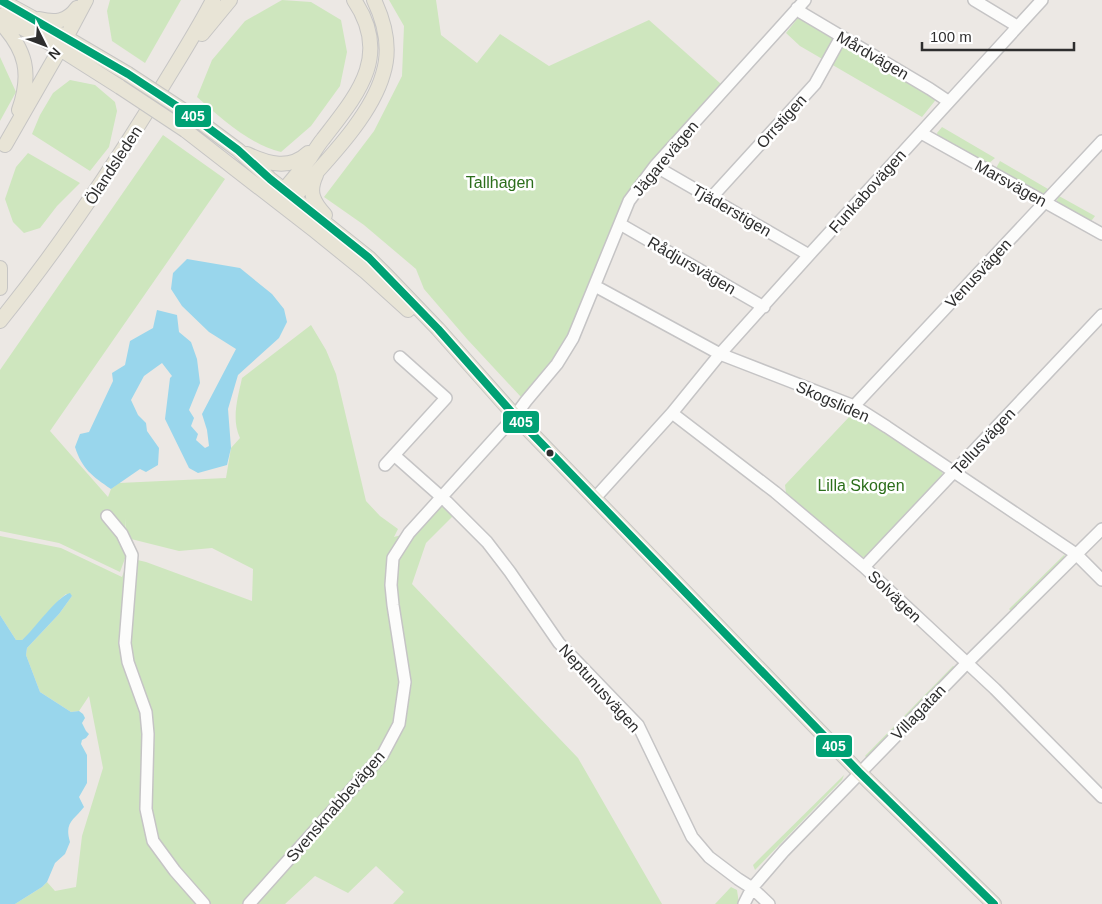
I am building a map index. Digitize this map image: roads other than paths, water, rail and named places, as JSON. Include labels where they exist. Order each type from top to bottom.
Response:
[{"type":"main road","points":[[0,0],[31,17],[120,87],[285,198],[369,258]]},
{"type":"main road","points":[[31,17],[50,22],[61,21],[72,15],[84,0]]},
{"type":"main road","points":[[2,149],[63,44],[84,0]]},
{"type":"main road","name":"Ölandsleden","points":[[0,321],[62,240],[172,71],[214,0]]},
{"type":"main road","points":[[172,71],[230,0]]},
{"type":"main road","points":[[285,198],[322,140],[351,103],[359,90],[369,63],[370,39],[368,26],[354,0]]},
{"type":"main road","points":[[285,198],[325,162],[358,122],[378,88],[384,73],[386,40],[384,26],[374,0]]},
{"type":"main road","points":[[0,15],[128,74],[195,118],[238,150],[285,198],[473,370]]},
{"type":"main road","points":[[0,22],[17,42],[24,58],[26,81],[23,98],[2,149]]},
{"type":"main road","points":[[238,150],[256,158],[282,164],[299,160],[322,140]]},
{"type":"main road","points":[[325,162],[311,189],[313,200],[320,210],[438,329],[516,416],[859,772],[994,904]]},
{"type":"main road","points":[[0,268],[0,288]]},
{"type":"street","points":[[974,0],[1017,26]]},
{"type":"street","name":"Funkabovägen","points":[[595,498],[672,413],[720,354],[1042,0]]},
{"type":"street","name":"Mårdvägen","points":[[801,4],[802,13],[930,89],[948,102]]},
{"type":"street","name":"Jägarevägen","points":[[516,416],[557,364],[573,338],[629,201],[655,166],[801,4]]},
{"type":"street","name":"Orrstigen","points":[[711,198],[815,84],[841,37]]},
{"type":"street","name":"Marsvägen","points":[[921,132],[1102,234]]},
{"type":"street","name":"Venusvägen","points":[[854,406],[1102,141]]},
{"type":"street","name":"Tjäderstigen","points":[[655,166],[809,255]]},
{"type":"street","name":"Rådjursvägen","points":[[620,224],[764,306]]},
{"type":"street","name":"Skogsliden","points":[[595,286],[720,354],[854,406],[1076,554],[1102,580]]},
{"type":"street","name":"Tellusvägen","points":[[864,567],[1102,315]]},
{"type":"street","points":[[385,465],[446,398],[400,357]]},
{"type":"street","name":"Solvägen","points":[[672,413],[775,492],[864,567],[995,689],[1102,797]]},
{"type":"street","name":"Svensknabbevägen","points":[[249,904],[383,754],[399,724],[405,682],[392,595],[393,558],[409,533],[516,416]]},
{"type":"street","name":"Neptunusvägen","points":[[394,455],[487,542],[559,643],[638,725],[692,837],[709,856],[752,888],[769,904]]},
{"type":"street","points":[[107,516],[122,534],[132,555],[125,643],[128,662],[146,712],[148,734],[146,809],[153,841],[175,871],[204,904]]},
{"type":"street","name":"Villagatan","points":[[744,904],[752,888],[784,851],[859,772],[1102,529]]},
{"type":"water","points":[[187,259],[240,268],[272,294],[284,309],[287,322],[279,338],[238,375],[228,409],[231,448],[227,465],[198,473],[189,468],[165,419],[170,378],[172,376],[162,363],[144,376],[131,400],[138,415],[146,423],[147,431],[159,448],[158,465],[146,472],[140,469],[111,489],[84,467],[75,447],[80,434],[89,432],[113,381],[112,373],[125,365],[130,341],[153,328],[157,310],[177,315],[179,332],[191,342],[197,359],[200,383],[189,410],[194,418],[191,426],[198,434],[196,440],[205,448],[209,446],[202,414],[236,349],[209,332],[182,306],[171,289],[173,273]]},
{"type":"water","points":[[70,593],[72,596],[59,614],[27,648],[26,655],[40,692],[71,712],[79,711],[85,718],[82,723],[89,734],[82,740],[81,744],[87,755],[87,783],[79,797],[84,807],[69,826],[68,835],[70,842],[65,854],[55,863],[47,882],[15,904],[0,904],[0,615],[16,640],[22,640],[58,600]]},
{"type":"park label","name":"Tallhagen","points":[[500,182]]},
{"type":"park label","name":"Lilla Skogen","points":[[861,485]]}]
